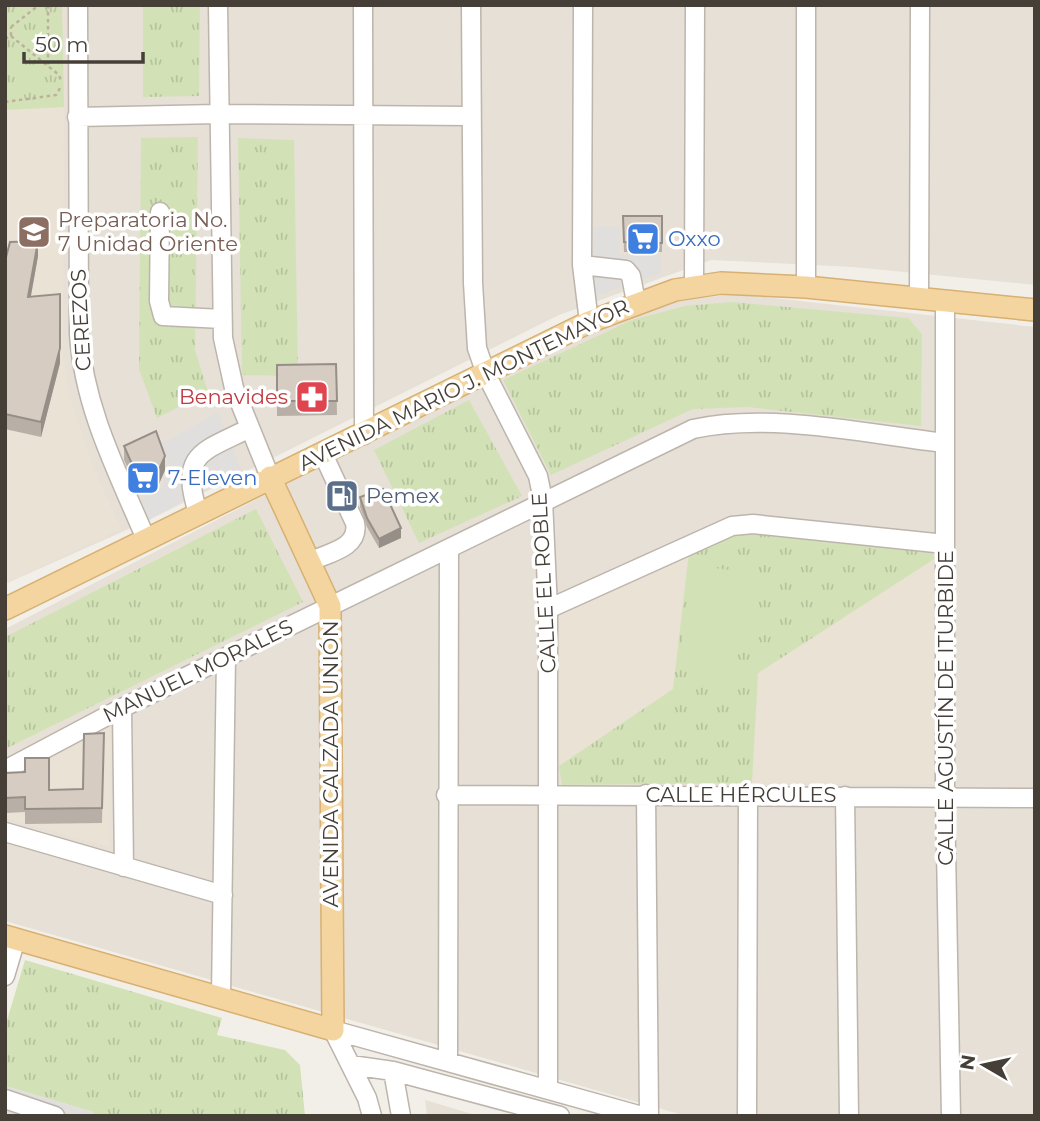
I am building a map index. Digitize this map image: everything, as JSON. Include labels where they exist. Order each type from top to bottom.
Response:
[{"type":"main road","name":"AVENIDA MARIO J. MONTEMAYOR","points":[[5,608],[589,322],[636,302],[694,285],[721,283],[806,287],[1035,310]]},
{"type":"main road","name":"AVENIDA CALZADA UNIÓN","points":[[270,478],[330,606],[332,1030]]},
{"type":"main road","points":[[10,937],[332,1030]]},
{"type":"street","name":"CEREZOS","points":[[78,5],[79,334],[83,376],[99,430],[146,539]]},
{"type":"street","name":"AVENIDA CALZADA UNIÓN","points":[[218,5],[217,114],[222,320],[226,359],[270,478]]},
{"type":"street","points":[[363,5],[363,435]]},
{"type":"street","name":"CALLE EL ROBLE","points":[[471,5],[470,116],[474,322],[477,348],[486,374],[538,476],[543,500],[548,609],[548,1090]]},
{"type":"street","points":[[583,5],[582,265],[589,322]]},
{"type":"street","points":[[694,285],[695,5]]},
{"type":"street","points":[[806,5],[806,287]]},
{"type":"street","points":[[919,298],[920,5]]},
{"type":"street","points":[[77,117],[217,114],[470,116]]},
{"type":"street","points":[[160,212],[159,301],[163,316],[222,320]]},
{"type":"street","points":[[582,265],[626,270],[631,276],[636,302]]},
{"type":"street","name":"CALLE AGUSTÍN DE ITURBIDE","points":[[945,301],[945,796],[951,1116]]},
{"type":"street","name":"MANUEL MORALES","points":[[5,770],[226,657],[449,551],[543,500],[679,435],[710,426],[773,424],[945,443]]},
{"type":"street","points":[[198,513],[188,483],[195,461],[204,452],[250,428]]},
{"type":"street","points":[[311,561],[343,548],[356,533],[355,523],[323,454]]},
{"type":"street","points":[[548,609],[732,526],[764,525],[946,544]]},
{"type":"street","points":[[448,1062],[446,795],[449,551]]},
{"type":"street","points":[[220,996],[226,657]]},
{"type":"street","points":[[122,709],[124,867]]},
{"type":"street","points":[[646,794],[649,1116]]},
{"type":"street","name":"CALLE HÉRCULES","points":[[446,795],[1035,798]]},
{"type":"street","points":[[747,1116],[748,796]]},
{"type":"street","points":[[845,796],[849,1116]]},
{"type":"street","points":[[5,832],[223,895]]},
{"type":"street","points":[[5,976],[10,937]]},
{"type":"street","points":[[332,1030],[642,1116]]},
{"type":"street","name":"AVENIDA CALZADA UNIÓN","points":[[332,1030],[367,1098],[372,1116]]},
{"type":"street","points":[[351,1065],[393,1071],[531,1111],[559,1116]]},
{"type":"street","points":[[393,1071],[401,1116]]},
{"type":"street","points":[[5,1099],[55,1116]]},
{"type":"path","points":[[10,27],[39,5]]},
{"type":"path","points":[[48,5],[48,67]]},
{"type":"path","points":[[5,25],[10,27]]},
{"type":"path","points":[[5,102],[56,95],[61,81],[11,36],[10,27]]},
{"type":"path","points":[[5,39],[11,36]]},
{"type":"shaded area","points":[[5,5],[1035,5],[1035,285],[853,267],[711,260],[559,315],[149,520],[5,584]]},
{"type":"shaded area","name":"Preparatoria No. 7 Unidad Oriente","points":[[64,107],[63,354],[69,395],[95,472],[121,529],[5,584],[5,110]]},
{"type":"shaded area","points":[[592,226],[620,227],[620,255],[661,255],[662,273],[595,296]]},
{"type":"shaded area","points":[[736,294],[1035,327],[1035,1116],[686,1116],[5,921],[5,629],[607,319],[674,301]]},
{"type":"shaded area","points":[[218,412],[241,469],[149,520],[139,500],[159,492],[171,469],[160,445]]},
{"type":"shaded area","points":[[689,552],[673,689],[559,766],[558,616]]},
{"type":"shaded area","points":[[934,559],[934,784],[752,783],[758,673]]},
{"type":"shaded area","points":[[111,726],[109,847],[5,818],[5,779]]},
{"type":"shaded area","points":[[5,1086],[93,1112],[94,1116],[5,1116]]},
{"type":"shaded area","points":[[425,1100],[479,1116],[427,1116]]},
{"type":"green space","points":[[5,5],[62,5],[64,107],[5,110]]},
{"type":"green space","points":[[143,5],[200,5],[199,96],[143,97]]},
{"type":"green space","points":[[198,137],[195,350],[208,392],[157,418],[139,369],[141,138]]},
{"type":"green space","points":[[238,138],[294,140],[298,376],[242,375]]},
{"type":"green space","points":[[732,302],[908,318],[922,334],[921,426],[747,407],[693,409],[551,475],[503,380],[632,320],[685,306]]},
{"type":"green space","points":[[469,400],[522,496],[419,543],[374,450]]},
{"type":"green space","points":[[256,509],[303,602],[5,749],[5,637]]},
{"type":"green space","points":[[751,532],[933,551],[934,559],[758,673],[752,783],[562,785],[559,766],[673,689],[689,552],[720,534]]},
{"type":"green space","points":[[691,565],[761,574],[753,653],[682,643]]},
{"type":"green space","points":[[696,650],[734,655],[732,679],[693,676]]},
{"type":"green space","points":[[25,960],[222,1018],[217,1035],[285,1050],[300,1065],[305,1116],[94,1116],[93,1112],[5,1086],[5,1027]]},
{"type":"building","name":"Oxxo","points":[[623,216],[662,216],[662,243],[624,242]]},
{"type":"building","points":[[38,241],[28,297],[60,294],[60,348],[41,422],[5,414],[5,261],[10,242]]},
{"type":"building","points":[[336,364],[337,401],[277,401],[277,365]]},
{"type":"building","points":[[156,431],[165,456],[158,472],[139,480],[124,446]]},
{"type":"building","points":[[383,489],[401,528],[379,539],[367,518],[360,497]]},
{"type":"building","points":[[104,733],[102,808],[25,809],[25,797],[5,798],[5,773],[25,772],[25,758],[49,758],[49,790],[83,789],[84,734]]},
{"type":"place","name":"Preparatoria No. 7 Unidad Oriente","points":[[34,232]]},
{"type":"place","name":"Oxxo","points":[[643,239]]},
{"type":"place","name":"Benavides","points":[[312,397]]},
{"type":"place","name":"7-Eleven","points":[[143,478]]},
{"type":"place","name":"Pemex","points":[[342,496]]}]
